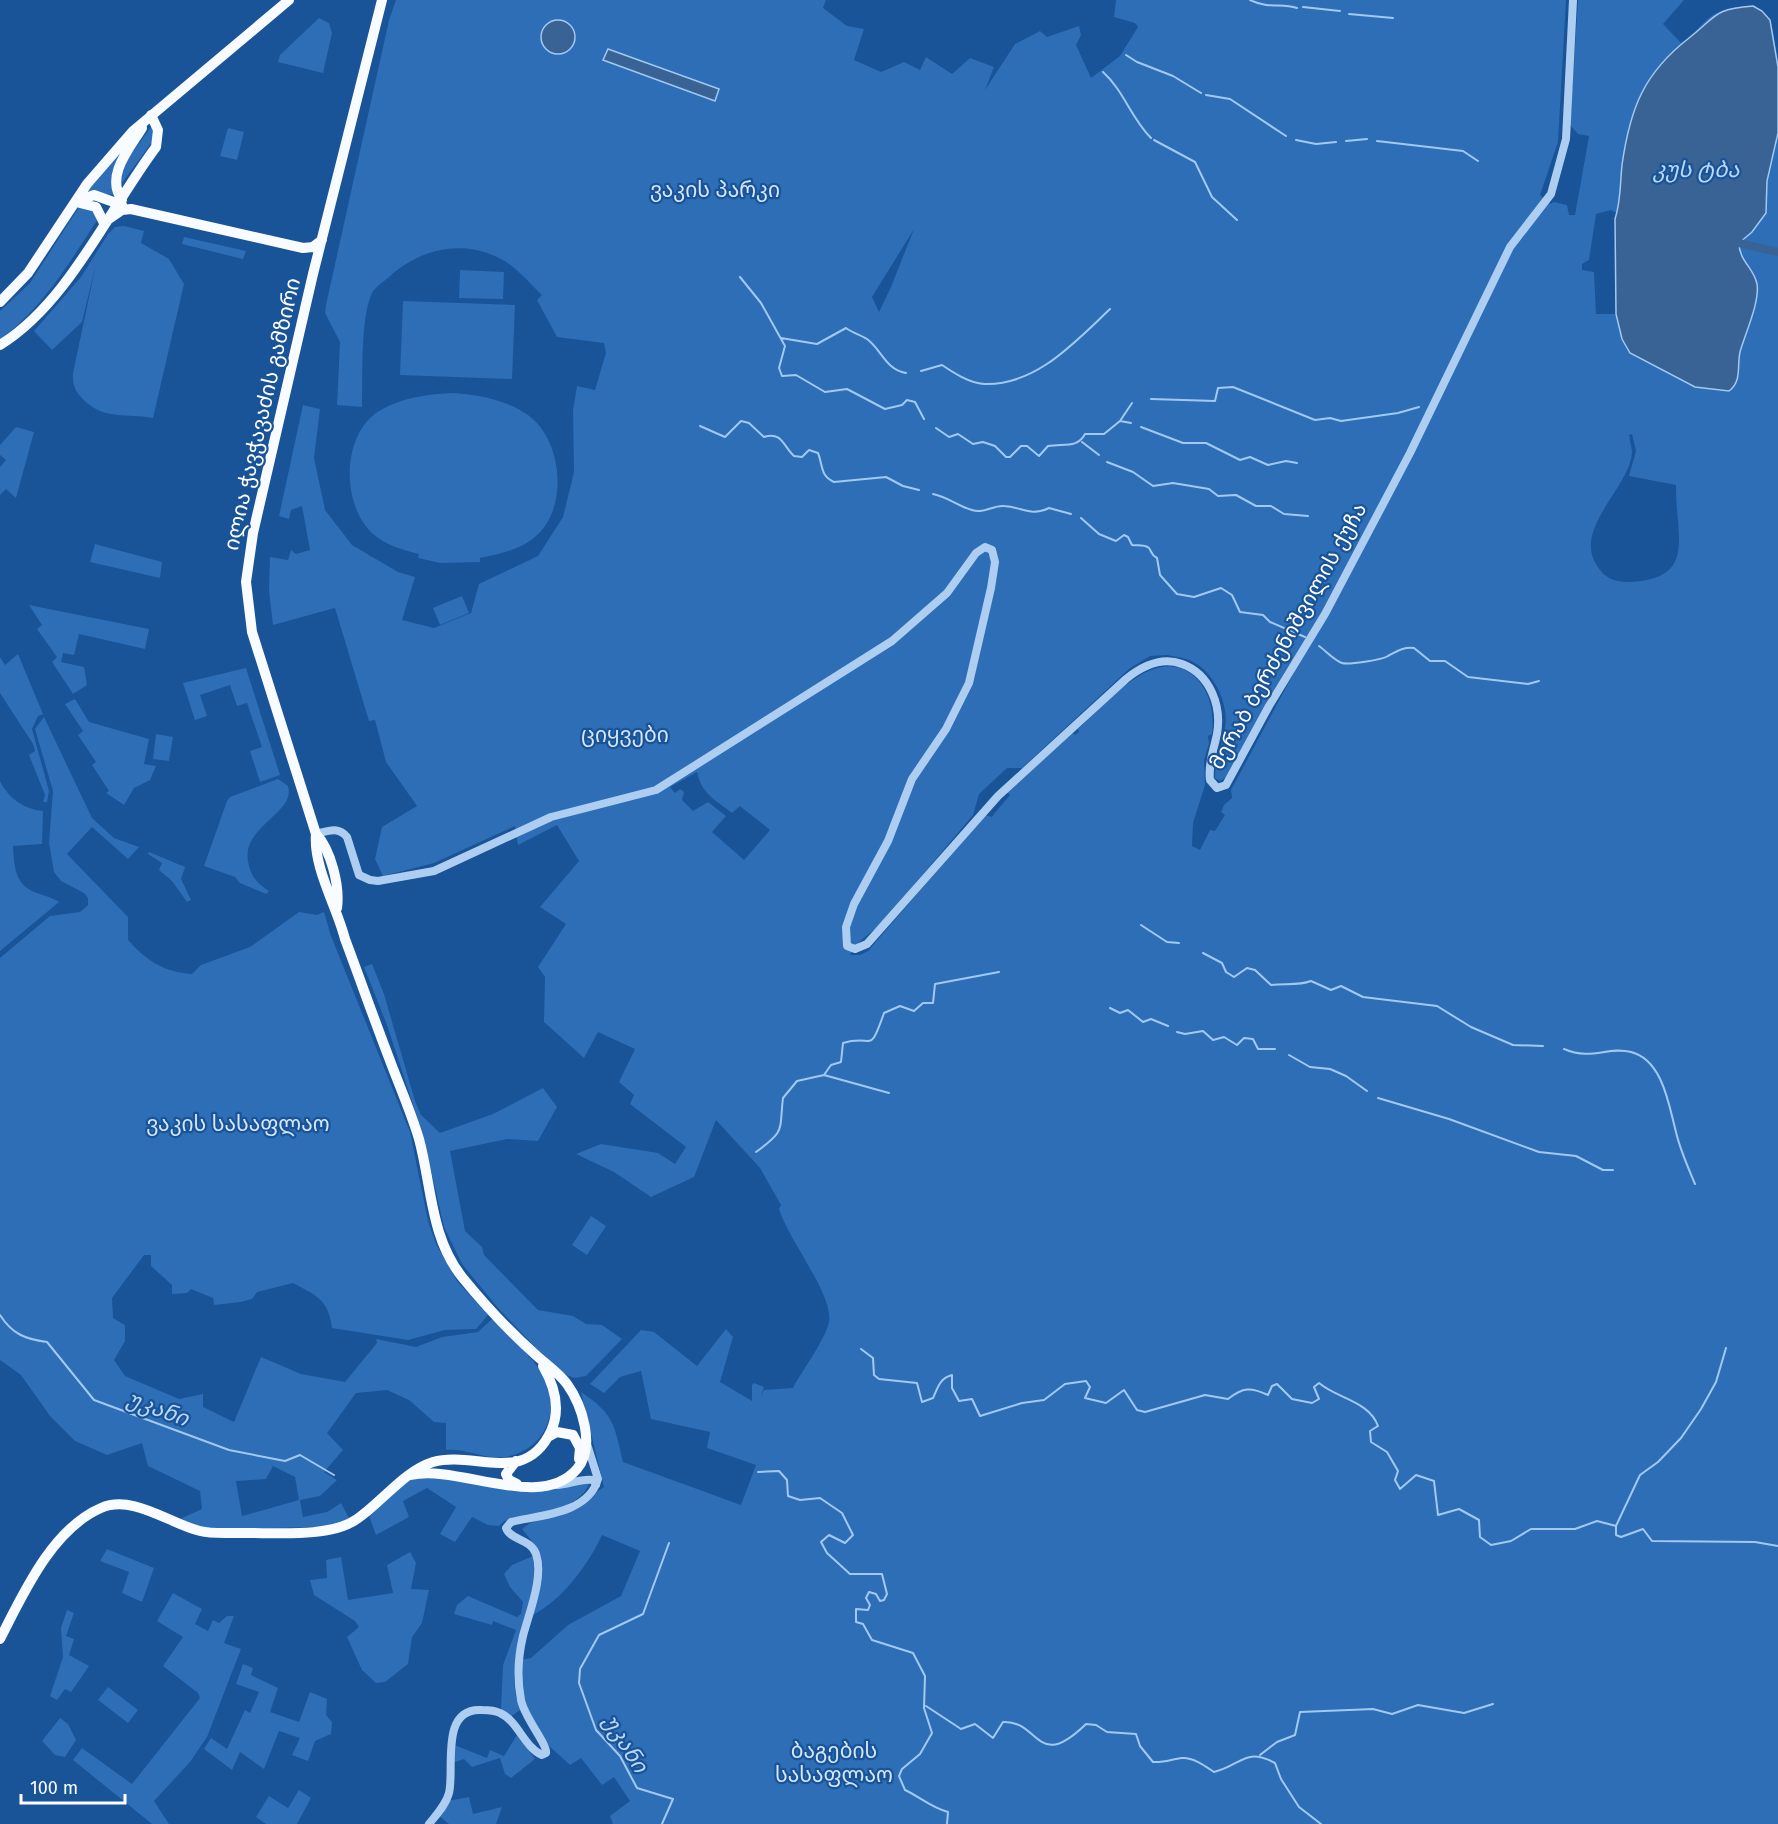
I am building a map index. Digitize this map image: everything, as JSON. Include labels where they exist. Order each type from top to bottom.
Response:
[{"type":"main road","points":[[0,302],[16,288],[39,258],[75,202],[107,159],[149,117],[290,0]]},
{"type":"main road","name":"ილია ჭავჭავაძის გამზირი","points":[[382,0],[313,274],[253,533],[246,582],[252,632],[316,834],[323,842],[338,891],[337,908],[345,939],[419,1141],[432,1210],[445,1247],[463,1277],[536,1356]]},
{"type":"main road","points":[[0,345],[24,328],[54,297],[156,147],[158,130],[149,117]]},
{"type":"main road","points":[[119,200],[116,174],[149,117]]},
{"type":"main road","points":[[131,181],[126,196],[131,209]]},
{"type":"main road","points":[[75,202],[94,195],[119,200],[131,209],[303,248],[310,248],[322,240]]},
{"type":"main road","points":[[75,202],[96,207],[104,223]]},
{"type":"main road","points":[[104,223],[115,213],[131,209]]},
{"type":"main road","points":[[303,248],[310,255],[313,274]]},
{"type":"main road","points":[[0,1639],[23,1594],[50,1552],[84,1517],[100,1508],[116,1504],[130,1506],[210,1533],[325,1530],[355,1521],[411,1475],[435,1462],[486,1464],[516,1461],[535,1453],[548,1438],[555,1420],[556,1402],[548,1375],[536,1356]]},
{"type":"main road","points":[[411,1475],[442,1472],[494,1484],[552,1485],[573,1473],[582,1462],[587,1444],[581,1416],[571,1390],[563,1379],[536,1356]]},
{"type":"main road","points":[[548,1438],[562,1431],[576,1437],[580,1455],[573,1473]]},
{"type":"main road","points":[[516,1461],[506,1474],[508,1480],[520,1485]]},
{"type":"street","name":"მერაბ ბერძენიშვილის ქუჩა","points":[[316,834],[337,830],[343,832],[348,837],[352,859],[359,875],[370,880],[388,880],[434,871],[520,829],[561,813],[656,789],[891,641],[947,593],[976,553],[988,547],[994,552],[995,562],[985,619],[969,683],[946,729],[912,779],[888,841],[854,904],[846,927],[847,946],[855,949],[867,944],[998,796],[1126,679],[1153,663],[1182,664],[1198,674],[1209,687],[1218,720],[1210,762],[1210,780],[1217,788],[1226,785],[1269,706],[1325,614],[1410,453],[1510,246],[1551,194],[1566,139],[1573,0]]},
{"type":"street","points":[[429,1824],[448,1796],[451,1742],[457,1724],[468,1712],[475,1709],[499,1712],[508,1718],[535,1751],[542,1755],[546,1753],[546,1743],[532,1728],[522,1710],[518,1684],[522,1642],[534,1600],[537,1555],[530,1545],[509,1534],[506,1528],[511,1521],[569,1508],[589,1495],[596,1485],[598,1475],[587,1444]]},
{"type":"street","points":[[552,1485],[571,1485],[587,1479],[593,1480],[596,1485]]},
{"type":"green space","points":[[396,0],[826,0],[823,8],[847,26],[864,29],[854,60],[881,72],[904,62],[920,70],[926,57],[952,74],[970,58],[994,67],[985,90],[1015,44],[1040,31],[1047,37],[1079,26],[1081,35],[1076,45],[1091,78],[1120,56],[1138,27],[1135,23],[1114,17],[1116,0],[1566,0],[1558,142],[1540,195],[1550,204],[1554,202],[1567,205],[1569,215],[1575,215],[1589,136],[1578,134],[1570,125],[1578,0],[1684,0],[1663,24],[1681,43],[1713,15],[1726,10],[1739,7],[1751,8],[1767,17],[1773,35],[1778,68],[1778,1824],[613,1824],[610,1816],[630,1801],[614,1777],[602,1785],[581,1758],[570,1765],[547,1744],[522,1700],[520,1660],[531,1658],[568,1625],[621,1596],[640,1551],[602,1535],[590,1558],[574,1580],[554,1600],[533,1615],[540,1573],[539,1550],[522,1529],[530,1523],[567,1512],[604,1487],[581,1392],[600,1407],[611,1421],[623,1462],[741,1505],[756,1465],[707,1448],[710,1432],[651,1419],[641,1371],[620,1377],[604,1393],[590,1384],[641,1330],[654,1332],[697,1366],[726,1329],[733,1337],[720,1382],[752,1401],[754,1383],[764,1387],[761,1396],[764,1390],[793,1388],[823,1338],[829,1322],[829,1311],[818,1283],[784,1221],[779,1209],[781,1205],[760,1168],[716,1120],[694,1177],[651,1197],[614,1172],[576,1154],[601,1144],[658,1153],[675,1164],[686,1147],[630,1104],[634,1095],[619,1082],[635,1049],[598,1032],[584,1058],[544,1022],[545,977],[538,967],[566,924],[540,907],[579,861],[557,825],[518,845],[515,826],[434,863],[383,876],[375,859],[382,827],[417,806],[386,762],[375,720],[369,721],[335,608],[273,625],[269,591],[270,557],[288,560],[291,550],[296,554],[310,550],[302,506],[291,510],[289,519],[279,516],[303,405],[320,409],[314,458],[325,510],[352,545],[398,572],[415,577],[402,620],[434,628],[471,613],[479,584],[538,556],[563,517],[574,472],[573,411],[577,386],[595,390],[606,353],[604,343],[557,337],[537,300],[542,295],[504,260],[468,249],[439,250],[425,254],[399,268],[373,291],[368,304],[364,333],[362,407],[337,405],[340,342],[325,313],[326,305],[389,20]],"holes":[[[1611,210],[1617,213],[1615,219],[1616,314],[1596,314],[1594,272],[1582,270],[1582,264],[1589,260],[1596,214]],[[914,229],[879,312],[872,297]],[[1632,434],[1636,451],[1629,476],[1676,485],[1679,537],[1674,563],[1666,572],[1651,579],[1630,582],[1614,580],[1606,576],[1596,564],[1591,550],[1592,536],[1597,522],[1629,466],[1632,453],[1629,435]],[[1167,655],[1183,658],[1198,665],[1216,684],[1223,701],[1226,719],[1215,771],[1215,778],[1220,781],[1226,777],[1288,667],[1297,667],[1231,790],[1232,798],[1224,805],[1221,812],[1225,815],[1215,831],[1210,830],[1200,850],[1192,846],[1193,823],[1205,785],[1204,760],[1209,743],[1208,736],[1212,734],[1212,711],[1205,690],[1196,678],[1181,668],[1165,666],[1149,671],[1117,692],[1078,729],[1079,732],[1075,735],[1073,733],[1007,792],[1010,795],[992,817],[985,815],[868,951],[860,955],[850,955],[859,942],[881,924],[973,815],[979,794],[1007,768],[1022,768],[1129,669],[1150,656]],[[697,772],[702,786],[714,800],[732,813],[740,806],[770,830],[744,860],[712,832],[726,816],[708,802],[693,811],[682,800],[684,792],[680,789],[675,793],[670,787]]]},
{"type":"green space","points":[[319,18],[329,23],[332,33],[323,73],[278,62],[280,55]]},
{"type":"green space","points":[[151,127],[154,129],[152,142],[120,186],[123,165]]},
{"type":"green space","points":[[228,128],[244,132],[237,160],[220,156]]},
{"type":"green space","points":[[138,131],[112,186],[113,195],[87,191]]},
{"type":"green space","points":[[79,207],[93,210],[98,219],[43,299],[0,340],[0,311],[30,283]]},
{"type":"green space","points":[[124,226],[144,231],[141,243],[169,259],[184,284],[153,418],[109,414],[101,411],[86,402],[74,386],[73,373],[96,264],[82,322],[52,350],[34,331],[81,277],[108,234],[115,227]]},
{"type":"green space","points":[[184,237],[246,251],[243,259],[182,244]]},
{"type":"green space","points":[[460,270],[504,272],[503,299],[459,298]]},
{"type":"green space","points":[[403,301],[515,305],[512,379],[400,375]]},
{"type":"green space","points":[[454,393],[493,399],[528,415],[540,426],[555,457],[557,493],[546,525],[535,537],[523,545],[480,558],[480,562],[440,563],[418,558],[419,554],[383,541],[373,534],[363,521],[355,506],[351,489],[352,453],[358,436],[367,422],[379,411],[406,399]]},
{"type":"green space","points":[[16,427],[34,432],[16,498],[6,489],[0,495],[0,467],[6,460],[0,455],[0,445]]},
{"type":"green space","points":[[95,544],[162,562],[160,578],[90,562]]},
{"type":"green space","points":[[462,596],[469,613],[440,625],[433,608]]},
{"type":"green space","points":[[29,605],[149,629],[145,649],[79,634],[74,655],[63,653],[61,662],[84,667],[87,685],[73,694],[52,662],[57,657],[37,629],[42,625]]},
{"type":"green space","points":[[18,654],[43,714],[38,716],[32,729],[49,791],[47,802],[43,802],[45,795],[29,755],[35,751],[33,744],[0,693],[0,657],[5,665]]},
{"type":"green space","points":[[246,668],[280,775],[260,782],[250,751],[262,747],[247,703],[237,706],[230,685],[200,695],[207,716],[195,720],[183,683]]},
{"type":"green space","points":[[75,699],[89,722],[149,739],[144,764],[156,766],[150,780],[134,788],[124,805],[106,793],[109,791],[92,765],[96,762],[78,735],[83,731],[65,704]]},
{"type":"green space","name":"ვაკის სასაფლაო","points":[[44,717],[92,818],[114,838],[139,847],[128,859],[92,827],[67,854],[128,917],[128,940],[149,959],[164,968],[192,974],[201,965],[250,947],[299,912],[317,915],[324,912],[331,936],[410,1132],[428,1221],[436,1244],[457,1281],[488,1315],[476,1329],[445,1330],[408,1340],[332,1328],[324,1304],[309,1291],[293,1283],[257,1292],[252,1299],[214,1305],[213,1298],[191,1289],[187,1293],[172,1294],[172,1285],[151,1266],[151,1255],[144,1255],[112,1298],[113,1318],[125,1325],[125,1341],[114,1360],[125,1376],[179,1399],[203,1394],[203,1407],[234,1422],[261,1357],[301,1374],[345,1382],[377,1343],[376,1339],[416,1347],[442,1337],[478,1332],[492,1319],[529,1356],[546,1383],[551,1411],[541,1436],[532,1445],[520,1453],[505,1457],[446,1450],[446,1423],[434,1422],[409,1400],[387,1390],[356,1393],[327,1433],[343,1450],[324,1472],[337,1480],[320,1496],[300,1500],[303,1517],[327,1512],[341,1503],[350,1520],[326,1527],[208,1529],[180,1519],[202,1509],[200,1491],[148,1466],[142,1443],[107,1455],[75,1441],[50,1416],[21,1375],[0,1360],[0,958],[50,916],[80,912],[88,905],[88,898],[84,893],[61,881],[54,872],[49,843],[53,791],[35,729]],"holes":[[[273,1466],[295,1477],[299,1500],[242,1516],[236,1481],[266,1479]]]},
{"type":"green space","points":[[156,734],[173,737],[169,761],[153,759]]},
{"type":"green space","points":[[278,779],[288,786],[288,796],[284,804],[253,838],[248,849],[250,871],[269,891],[266,894],[240,883],[235,877],[204,866],[230,797]]},
{"type":"green space","points":[[0,781],[18,802],[43,811],[42,844],[13,846],[15,868],[24,886],[59,902],[0,951]]},
{"type":"green space","points":[[149,852],[185,867],[181,879],[191,900],[187,902],[172,881],[159,870],[162,863],[148,854]]},
{"type":"green space","points":[[372,964],[384,994],[415,1101],[421,1115],[440,1133],[493,1114],[543,1088],[557,1107],[538,1141],[507,1139],[450,1151],[465,1231],[482,1247],[484,1255],[538,1310],[573,1316],[586,1324],[602,1325],[622,1339],[586,1376],[575,1378],[560,1373],[498,1308],[462,1264],[444,1227],[423,1135],[387,1025],[364,967]]},
{"type":"green space","points":[[591,1216],[606,1226],[587,1255],[572,1245]]},
{"type":"green space","points":[[432,1474],[490,1486],[590,1479],[586,1489],[578,1498],[554,1509],[504,1521],[499,1526],[488,1525],[472,1517],[455,1542],[440,1534],[456,1507],[427,1488],[403,1501],[409,1517],[376,1535],[368,1513],[412,1479]]},
{"type":"green space","points":[[107,1549],[154,1568],[142,1602],[122,1593],[129,1572],[100,1561]]},
{"type":"green space","points":[[410,1552],[416,1563],[411,1589],[429,1590],[422,1623],[412,1637],[408,1664],[385,1682],[376,1683],[362,1670],[347,1637],[359,1627],[355,1621],[314,1595],[310,1580],[327,1578],[326,1560],[341,1557],[348,1600],[393,1593],[387,1565]]},
{"type":"green space","points":[[533,1556],[532,1595],[515,1672],[515,1691],[520,1710],[510,1717],[501,1709],[503,1665],[516,1630],[493,1621],[492,1625],[454,1614],[457,1605],[468,1596],[517,1617],[521,1614],[523,1602],[510,1587],[504,1574],[512,1565]]},
{"type":"green space","points":[[173,1593],[202,1609],[195,1624],[208,1631],[213,1620],[219,1623],[227,1616],[234,1616],[224,1643],[241,1649],[207,1737],[190,1762],[154,1801],[169,1824],[152,1824],[73,1760],[82,1748],[132,1784],[200,1698],[198,1693],[163,1666],[183,1637],[157,1621]]},
{"type":"green space","points":[[67,1610],[74,1613],[66,1636],[74,1639],[69,1655],[89,1666],[71,1692],[65,1689],[57,1700],[50,1696],[63,1657],[61,1628]]},
{"type":"green space","points":[[243,1664],[253,1668],[251,1675],[278,1688],[270,1712],[299,1722],[310,1692],[327,1699],[326,1715],[332,1722],[331,1734],[315,1741],[308,1761],[292,1755],[300,1738],[279,1731],[264,1769],[240,1752],[232,1770],[204,1749],[211,1738],[227,1749],[245,1710],[250,1713],[259,1692],[236,1684]]},
{"type":"green space","points":[[108,1687],[138,1710],[128,1723],[98,1700]]},
{"type":"green space","points":[[60,1718],[68,1724],[76,1740],[65,1757],[55,1755],[42,1741]]},
{"type":"green space","points":[[517,1735],[535,1759],[511,1778],[505,1774],[500,1758],[472,1767],[464,1759],[450,1764],[452,1744],[487,1758],[490,1750],[504,1756]]},
{"type":"green space","points":[[299,1790],[311,1798],[297,1824],[266,1824],[256,1817],[269,1796],[288,1808]]},
{"type":"green space","points":[[469,1797],[473,1814],[502,1807],[496,1824],[449,1824],[438,1815],[448,1801]]},
{"type":"water","name":"კუს ტბა","points":[[1753,6],[1762,11],[1770,20],[1778,67],[1778,133],[1767,181],[1766,213],[1752,232],[1739,243],[1741,255],[1755,278],[1757,291],[1754,309],[1740,352],[1736,383],[1729,391],[1695,387],[1630,353],[1622,339],[1616,314],[1615,219],[1625,145],[1635,109],[1650,79],[1674,51],[1716,15],[1730,9]]},
{"type":"water","points":[[558,20],[570,25],[575,37],[570,49],[558,54],[546,49],[541,37],[546,25]]},
{"type":"water","points":[[608,49],[719,89],[715,101],[603,60]]},
{"type":"waterway","points":[[1250,0],[1297,8]]},
{"type":"waterway","points":[[1303,7],[1340,11]]},
{"type":"waterway","points":[[1349,14],[1393,18]]},
{"type":"waterway","points":[[1126,55],[1137,62],[1173,76],[1201,93]]},
{"type":"waterway","points":[[1103,72],[1117,88],[1151,138]]},
{"type":"waterway","points":[[1206,95],[1230,99],[1286,136]]},
{"type":"waterway","points":[[1346,141],[1367,139]]},
{"type":"waterway","points":[[1154,140],[1195,162],[1212,197],[1237,220]]},
{"type":"waterway","points":[[1296,140],[1316,144],[1336,142]]},
{"type":"waterway","points":[[1377,141],[1463,151],[1478,161]]},
{"type":"waterway","points":[[1739,243],[1778,252]]},
{"type":"waterway","points":[[740,277],[761,303],[785,346],[779,368],[782,376],[796,375],[825,392],[847,389],[885,409],[902,405],[907,400],[915,402],[924,419]]},
{"type":"waterway","points":[[921,371],[942,365],[967,380],[984,384],[1003,383],[1021,378],[1054,359],[1110,309]]},
{"type":"waterway","points":[[781,338],[817,344],[846,328],[867,339],[893,368],[906,373]]},
{"type":"waterway","points":[[1151,399],[1215,401],[1218,388],[1233,387],[1315,420],[1330,418],[1341,421],[1398,413],[1419,407]]},
{"type":"waterway","points":[[936,428],[949,437],[958,434],[973,444],[983,442],[995,446],[1006,457],[1010,457],[1021,446],[1027,446],[1039,456],[1048,446],[1074,444],[1085,434],[1104,434],[1120,421],[1132,403]]},
{"type":"waterway","points":[[700,426],[725,437],[741,421],[749,423],[764,437],[775,436],[782,440],[794,456],[802,457],[809,450],[818,453],[826,477],[834,482],[886,477],[903,486],[919,490]]},
{"type":"waterway","points":[[1120,421],[1131,423]]},
{"type":"waterway","points":[[1141,427],[1183,443],[1206,443],[1240,460],[1250,457],[1268,465],[1286,461],[1297,463]]},
{"type":"waterway","points":[[1082,442],[1099,455]]},
{"type":"waterway","points":[[1107,462],[1133,472],[1153,486],[1173,483],[1209,489],[1218,496],[1236,495],[1256,506],[1271,506],[1284,514],[1308,516]]},
{"type":"waterway","points":[[933,494],[976,511],[1004,506],[1031,512],[1049,508],[1071,514]]},
{"type":"waterway","points":[[1081,518],[1099,534],[1116,541],[1124,535],[1128,537],[1132,545],[1149,548],[1157,558],[1160,575],[1177,594],[1194,597],[1221,588],[1232,595],[1240,612],[1263,615],[1270,622],[1305,637]]},
{"type":"waterway","points":[[1319,646],[1342,663],[1385,658],[1403,649],[1414,648],[1430,661],[1445,661],[1468,677],[1528,684],[1539,681]]},
{"type":"waterway","points":[[1141,925],[1167,942],[1179,943]]},
{"type":"waterway","points":[[1203,953],[1222,963],[1226,972],[1234,977],[1247,968],[1255,970],[1271,985],[1311,981],[1331,990],[1341,986],[1363,997],[1437,1006],[1471,1027],[1513,1045],[1543,1046]]},
{"type":"waterway","points":[[756,1152],[777,1134],[781,1124],[783,1098],[797,1081],[824,1075],[831,1065],[841,1062],[843,1043],[873,1039],[884,1013],[900,1006],[914,1011],[923,1003],[933,1003],[935,984],[999,972]]},
{"type":"waterway","points":[[1110,1008],[1120,1013],[1128,1010],[1143,1022],[1151,1019],[1168,1026]]},
{"type":"waterway","points":[[1177,1032],[1185,1034],[1203,1031],[1213,1040],[1224,1037],[1237,1045],[1244,1038],[1253,1039],[1258,1049],[1275,1049]]},
{"type":"waterway","points":[[1564,1049],[1583,1054],[1631,1052],[1651,1064],[1663,1085],[1680,1145],[1695,1184]]},
{"type":"waterway","points":[[1289,1055],[1310,1067],[1330,1069],[1346,1076],[1367,1091]]},
{"type":"waterway","points":[[824,1075],[889,1093]]},
{"type":"waterway","points":[[1378,1098],[1449,1119],[1539,1152],[1576,1156],[1603,1170],[1613,1170]]},
{"type":"waterway","name":"უკანი","points":[[0,1315],[14,1331],[32,1339],[47,1342],[94,1400],[229,1450],[285,1461],[300,1455],[334,1475]]},
{"type":"waterway","points":[[1616,1526],[1640,1475],[1658,1462],[1681,1438],[1701,1409],[1716,1382],[1726,1348]]},
{"type":"waterway","points":[[861,1349],[873,1358],[874,1375],[879,1379],[917,1383],[922,1402],[933,1398],[942,1381],[952,1375],[952,1388],[959,1401],[972,1399],[980,1416],[1022,1403],[1044,1400],[1065,1384],[1086,1381],[1090,1387],[1085,1398],[1106,1403],[1124,1390],[1137,1410],[1145,1412],[1205,1395],[1228,1399],[1243,1390],[1268,1395],[1272,1386],[1277,1384],[1292,1399],[1312,1403],[1319,1399],[1314,1387],[1319,1383],[1368,1411],[1374,1418],[1378,1426],[1370,1431],[1371,1442],[1387,1452],[1398,1471],[1395,1480],[1400,1489],[1416,1475],[1434,1481],[1438,1515],[1459,1509],[1479,1520],[1480,1537],[1491,1545],[1511,1541],[1531,1529],[1575,1529],[1597,1521],[1616,1526],[1616,1535],[1621,1537],[1643,1529],[1652,1541],[1755,1542],[1778,1546]]},
{"type":"waterway","points":[[758,1472],[779,1471],[787,1480],[788,1496],[800,1500],[820,1498],[842,1513],[853,1535],[845,1543],[829,1535],[821,1542],[827,1553],[850,1574],[882,1574],[887,1594],[884,1600],[880,1601],[876,1594],[869,1592],[866,1598],[870,1605],[868,1610],[856,1609],[856,1622],[863,1624],[872,1640],[913,1653],[925,1676],[924,1708],[932,1733],[920,1754],[902,1769],[899,1776],[905,1790],[948,1812],[947,1824]]},
{"type":"waterway","name":"უკანი","points":[[662,1824],[673,1799],[637,1788],[620,1756],[596,1730],[579,1683],[580,1669],[599,1635],[643,1614],[669,1543]]},
{"type":"waterway","points":[[1260,1755],[1277,1742],[1295,1735],[1300,1712],[1373,1709],[1392,1714],[1418,1705],[1464,1713],[1493,1704]]},
{"type":"waterway","points":[[926,1706],[961,1729],[975,1724],[993,1738],[1003,1722],[1025,1728],[1040,1741],[1057,1744],[1070,1738],[1086,1724],[1096,1725],[1107,1732],[1136,1734],[1140,1746],[1153,1762],[1186,1758],[1199,1762],[1214,1772],[1250,1757],[1265,1759],[1275,1763],[1281,1779],[1299,1807],[1321,1824]]},
{"type":"park label","name":"ვაკის პარკი","points":[[715,190]]},
{"type":"park label","name":"ციყვები","points":[[625,735]]},
{"type":"park label","name":"ბაგების სასაფლაო","points":[[834,1763]]}]
